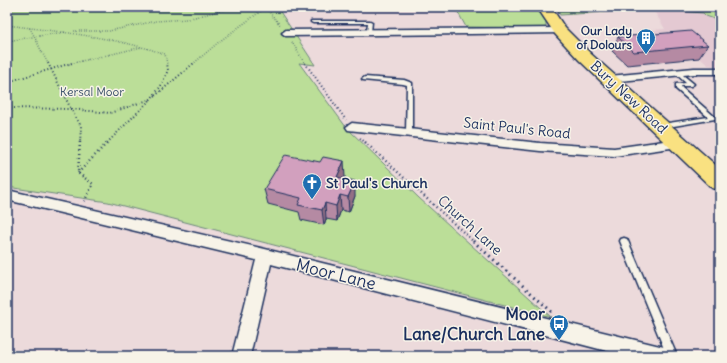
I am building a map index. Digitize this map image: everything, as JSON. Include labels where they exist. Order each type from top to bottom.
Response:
[{"type":"highway","name":"Bury New Road","points":[[544,7],[560,31],[609,79],[720,182]]},
{"type":"street","points":[[286,33],[560,31]]},
{"type":"street","points":[[609,79],[720,71]]},
{"type":"street","name":"Saint Paul's Road","points":[[352,127],[614,152],[678,143]]},
{"type":"street","name":"Moor Lane","points":[[7,195],[80,211],[264,256],[644,354],[664,356]]},
{"type":"street","points":[[241,356],[264,256]]},
{"type":"lane","points":[[313,22],[370,22],[369,32]]},
{"type":"lane","points":[[660,126],[713,118],[679,89],[678,85],[691,84],[678,73]]},
{"type":"lane","points":[[365,79],[404,82],[410,84],[409,132]]},
{"type":"lane","points":[[624,241],[672,356]]},
{"type":"path","points":[[216,7],[220,10]]},
{"type":"path","points":[[7,25],[66,31],[109,31],[156,21],[187,19],[235,7]]},
{"type":"path","points":[[78,173],[151,99],[220,41],[265,7]]},
{"type":"path","name":"Church Lane","points":[[265,7],[286,33],[304,64],[364,143],[554,313]]},
{"type":"path","points":[[30,28],[36,36],[81,126],[78,173]]},
{"type":"path","points":[[7,41],[66,31],[101,37],[165,54],[168,70],[161,86],[151,99],[110,112],[72,109],[7,108]]},
{"type":"path","points":[[7,82],[87,59],[131,51],[142,47]]},
{"type":"path","points":[[78,173],[93,184],[80,211]]},
{"type":"shaded area","points":[[653,9],[703,13],[706,16],[720,21],[720,67],[708,65],[680,42],[646,39],[638,31],[665,29]]},
{"type":"green space","name":"Kersal Moor","points":[[7,7],[277,7],[315,65],[299,63],[346,127],[419,198],[551,317],[108,202],[7,187]]},
{"type":"green space","points":[[455,7],[537,7],[546,22],[546,28],[466,27]]},
{"type":"green space","points":[[557,7],[720,7],[720,21],[706,16],[703,13],[653,9],[560,15]]},
{"type":"building","points":[[691,31],[708,45],[634,52],[618,37]]},
{"type":"building","points":[[285,155],[320,162],[323,157],[344,161],[337,177],[355,181],[348,197],[340,195],[336,206],[325,203],[322,210],[298,205],[301,198],[264,189]]},
{"type":"place","name":"Our Lady of Dolours","points":[[646,55]]},
{"type":"place","name":"St Paul's Church","points":[[312,200]]},
{"type":"place","name":"Moor Lane/Church Lane","points":[[559,341]]}]
